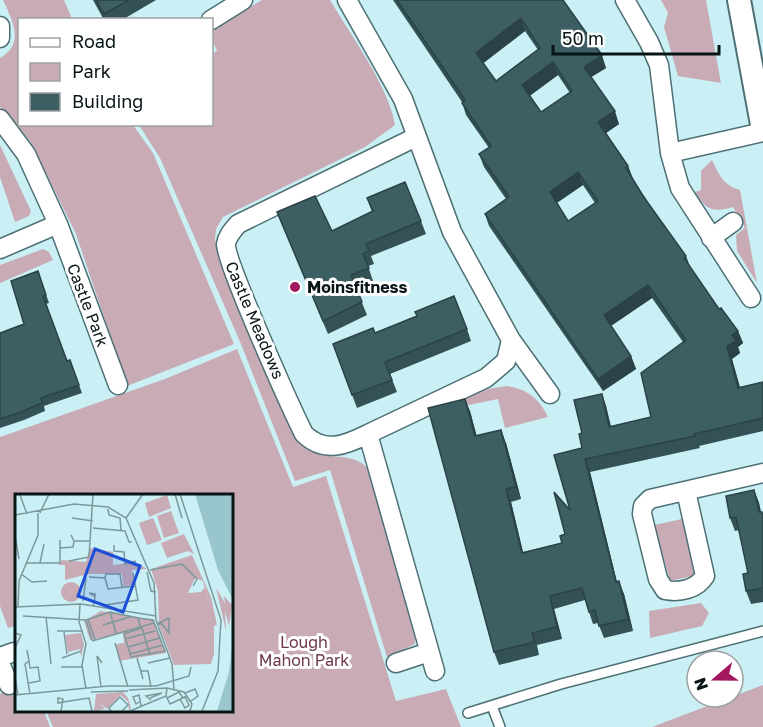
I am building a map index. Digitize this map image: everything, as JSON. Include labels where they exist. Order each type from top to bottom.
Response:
[{"type":"street","points":[[213,19],[243,0]]},
{"type":"street","points":[[347,0],[403,99],[459,248],[511,340],[550,394]]},
{"type":"street","points":[[625,0],[659,65],[670,153],[680,188],[751,298]]},
{"type":"street","points":[[670,153],[763,131],[740,0]]},
{"type":"street","points":[[0,26],[0,38]]},
{"type":"street","name":"Castle Park","points":[[0,119],[26,154],[58,224],[118,385]]},
{"type":"street","name":"Castle Meadows","points":[[416,137],[237,224],[229,234],[226,244],[236,275],[304,434],[319,444],[331,447],[347,445],[486,378],[506,361],[511,340]]},
{"type":"street","points":[[711,238],[734,222]]},
{"type":"street","points":[[0,249],[58,224]]},
{"type":"street","points":[[368,434],[435,671]]},
{"type":"street","points":[[686,491],[705,576],[693,588],[672,592],[665,590],[658,579],[642,513],[645,503],[650,500],[686,491],[763,473]]},
{"type":"street","points":[[396,663],[429,652]]},
{"type":"street","points":[[5,658],[9,685]]},
{"type":"lane","points":[[468,712],[561,684],[763,631]]},
{"type":"lane","points":[[492,706],[500,727]]},
{"type":"green space","points":[[3,0],[64,0],[72,18],[18,18],[18,126],[134,126],[153,153],[234,344],[127,386],[76,234],[30,141],[0,107],[0,58],[8,52],[15,39],[10,16]]},
{"type":"green space","points":[[262,0],[330,0],[377,78],[391,110],[395,125],[365,147],[223,217],[216,229],[215,239],[218,255],[297,440],[316,453],[353,459],[368,469],[415,638],[415,644],[387,657],[330,470],[295,481],[241,344],[160,158],[140,126],[213,126],[213,53],[217,51],[213,41],[213,29]]},
{"type":"green space","points":[[661,0],[706,0],[721,83],[678,76],[664,27],[668,13]]},
{"type":"green space","points":[[0,145],[31,211],[29,216],[15,222],[0,177]]},
{"type":"green space","points":[[712,160],[719,175],[734,188],[740,190],[757,283],[737,251],[736,235],[745,228],[733,207],[715,210],[702,203],[695,192],[701,190],[701,171]]},
{"type":"green space","points":[[43,249],[49,252],[53,260],[0,283],[0,265]]},
{"type":"green space","name":"Lough Mahon Park","points":[[237,349],[293,487],[326,476],[396,701],[446,689],[461,727],[53,727],[46,712],[232,712],[232,494],[15,494],[15,629],[14,626],[8,628],[0,606],[0,437],[165,379]]},
{"type":"green space","points":[[507,386],[521,389],[532,395],[548,417],[505,428],[498,399],[459,407],[457,400],[488,389]]},
{"type":"green space","points":[[682,519],[695,573],[693,576],[670,581],[654,525]]},
{"type":"green space","points":[[701,603],[709,613],[702,626],[650,638],[649,611]]},
{"type":"green space","points":[[763,685],[763,727],[652,727],[700,709],[745,709],[745,692]]},
{"type":"green space","points":[[15,688],[15,712],[44,712],[50,727],[0,727],[0,694]]},
{"type":"building","points":[[96,0],[129,0],[104,14]]},
{"type":"building","points":[[397,0],[563,0],[602,55],[584,67],[615,111],[598,122],[628,166],[626,168],[643,196],[686,256],[684,258],[719,309],[721,308],[738,331],[732,335],[736,341],[727,346],[738,388],[763,382],[763,418],[694,434],[695,436],[585,459],[616,582],[619,581],[628,619],[599,626],[595,610],[589,612],[582,588],[550,596],[557,627],[532,633],[535,642],[494,652],[428,408],[465,399],[475,436],[501,430],[516,487],[506,489],[522,553],[562,543],[560,536],[565,534],[554,492],[570,510],[554,455],[582,448],[579,434],[582,433],[574,400],[602,394],[609,427],[651,417],[641,373],[686,340],[648,285],[604,315],[631,356],[598,379],[485,214],[509,197],[479,154],[491,146],[462,103],[465,100]],"holes":[[[521,18],[540,48],[496,81],[476,53]],[[553,62],[572,91],[541,112],[522,85]],[[578,172],[598,201],[568,221],[550,192]]]},
{"type":"building","points":[[405,182],[421,221],[366,244],[369,251],[363,254],[369,268],[351,275],[362,302],[323,321],[277,212],[315,196],[332,231],[373,211],[367,198]]},
{"type":"building","points":[[38,271],[46,295],[43,296],[67,361],[70,360],[79,385],[41,398],[42,403],[0,419],[0,333],[24,324],[11,281]]},
{"type":"building","points":[[454,296],[467,329],[385,362],[392,380],[352,395],[333,344],[373,328],[375,333],[417,316],[415,312]]},
{"type":"building","points":[[754,490],[759,512],[762,512],[763,516],[763,588],[746,591],[743,574],[748,573],[736,517],[730,518],[726,496]]},
{"type":"place","name":"Moinsfitness","points":[[295,287]]}]
